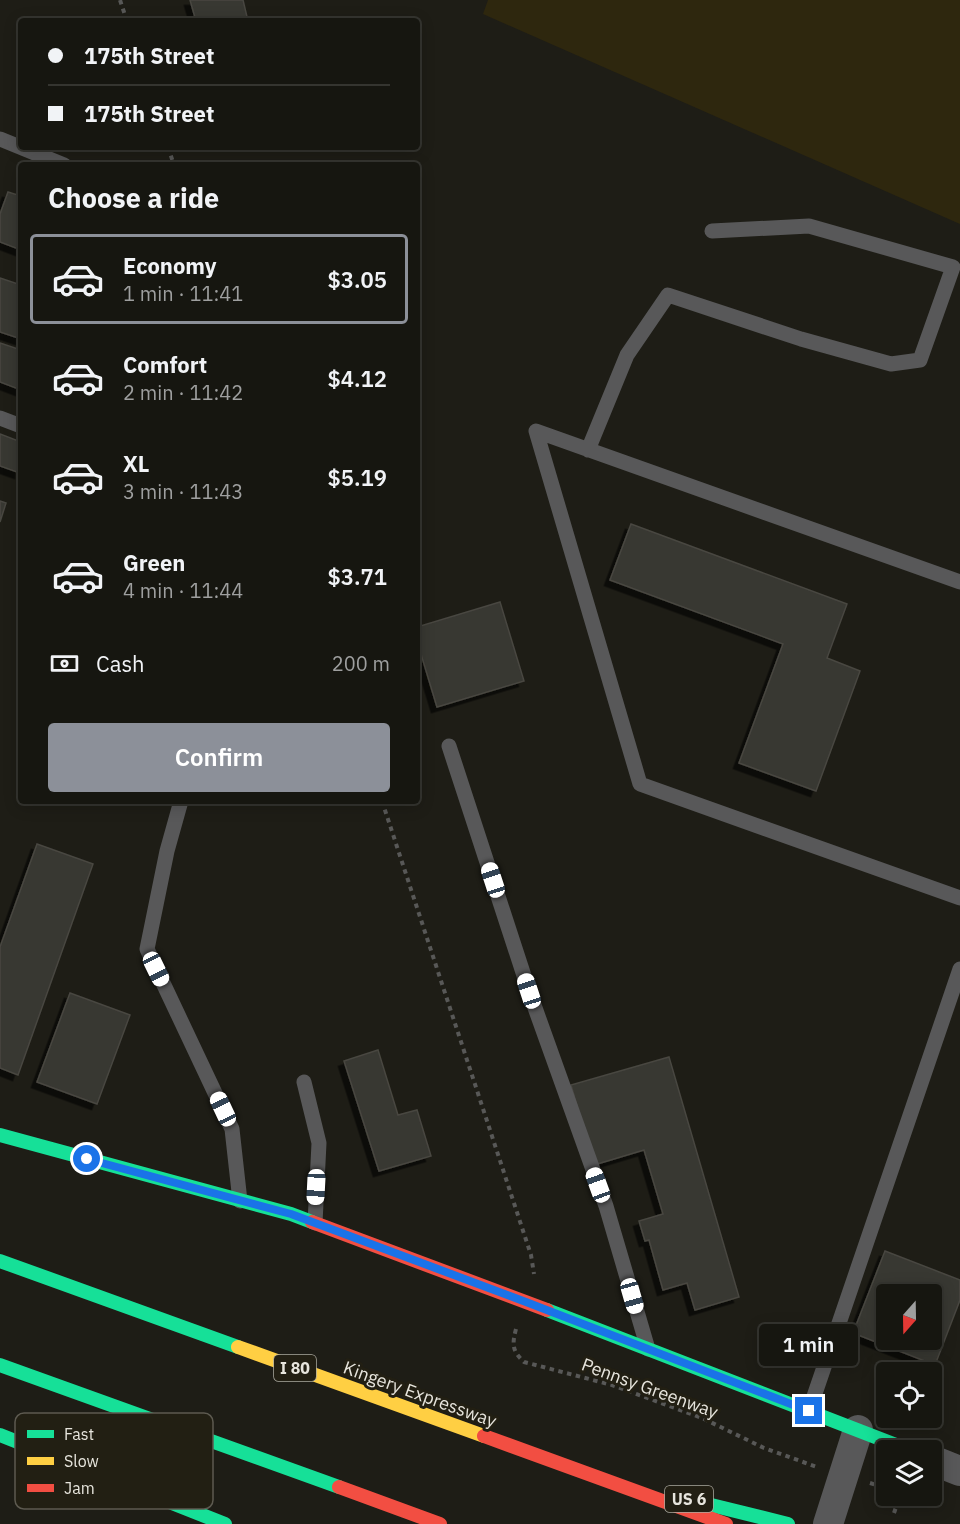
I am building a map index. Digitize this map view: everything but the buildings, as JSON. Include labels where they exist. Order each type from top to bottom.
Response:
[{"type":"main road","points":[[0,1135],[291,1214],[884,1440]]},
{"type":"main road","name":"Kingery Expressway","points":[[0,1261],[726,1524]]},
{"type":"main road","points":[[0,1365],[133,1413]]},
{"type":"main road","points":[[0,1435],[15,1441]]},
{"type":"main road","points":[[213,1442],[440,1524]]},
{"type":"main road","name":"US 6","points":[[591,1475],[788,1524]]},
{"type":"main road","points":[[187,1509],[225,1524]]},
{"type":"street","points":[[828,1524],[858,1430]]},
{"type":"street","points":[[942,1464],[960,1471]]},
{"type":"lane","points":[[0,139],[18,146]]},
{"type":"lane","points":[[27,150],[57,162]]},
{"type":"lane","points":[[588,450],[627,355],[668,296],[801,339],[891,364],[920,360],[953,267],[809,226],[712,231]]},
{"type":"lane","points":[[0,418],[18,425]]},
{"type":"lane","points":[[960,582],[536,431],[640,784],[960,898]]},
{"type":"lane","points":[[449,746],[529,991],[606,1206],[648,1349]]},
{"type":"lane","points":[[180,804],[167,851],[147,949],[232,1129],[240,1201]]},
{"type":"lane","points":[[809,1411],[960,969]]},
{"type":"lane","points":[[304,1082],[319,1143],[315,1223]]},
{"type":"path","points":[[120,0],[126,18]]},
{"type":"path","points":[[383,804],[531,1255],[535,1281]]},
{"type":"path","name":"Pennsy Greenway","points":[[516,1327],[512,1343],[514,1352],[524,1362],[612,1385],[702,1418],[764,1448],[808,1464]]},
{"type":"path","points":[[894,1513],[896,1506]]},
{"type":"shaded area","points":[[488,0],[960,0],[960,224],[483,14]]},
{"type":"traffic: fast","points":[[0,1135],[291,1214],[312,1222]]},
{"type":"traffic: fast","points":[[0,1261],[238,1347]]},
{"type":"traffic: fast","points":[[547,1310],[883,1440]]},
{"type":"traffic: fast","points":[[0,1365],[133,1413]]},
{"type":"traffic: fast","points":[[0,1435],[15,1441]]},
{"type":"traffic: fast","points":[[213,1442],[339,1487]]},
{"type":"traffic: fast","points":[[703,1503],[788,1524]]},
{"type":"traffic: fast","points":[[187,1509],[225,1524]]},
{"type":"traffic: slow","points":[[238,1347],[484,1436]]},
{"type":"traffic: jam","points":[[312,1222],[547,1310]]},
{"type":"traffic: jam","points":[[484,1436],[726,1524]]},
{"type":"traffic: jam","points":[[339,1487],[440,1524]]},
{"type":"route","points":[[87,1159],[291,1214],[809,1411]]}]
